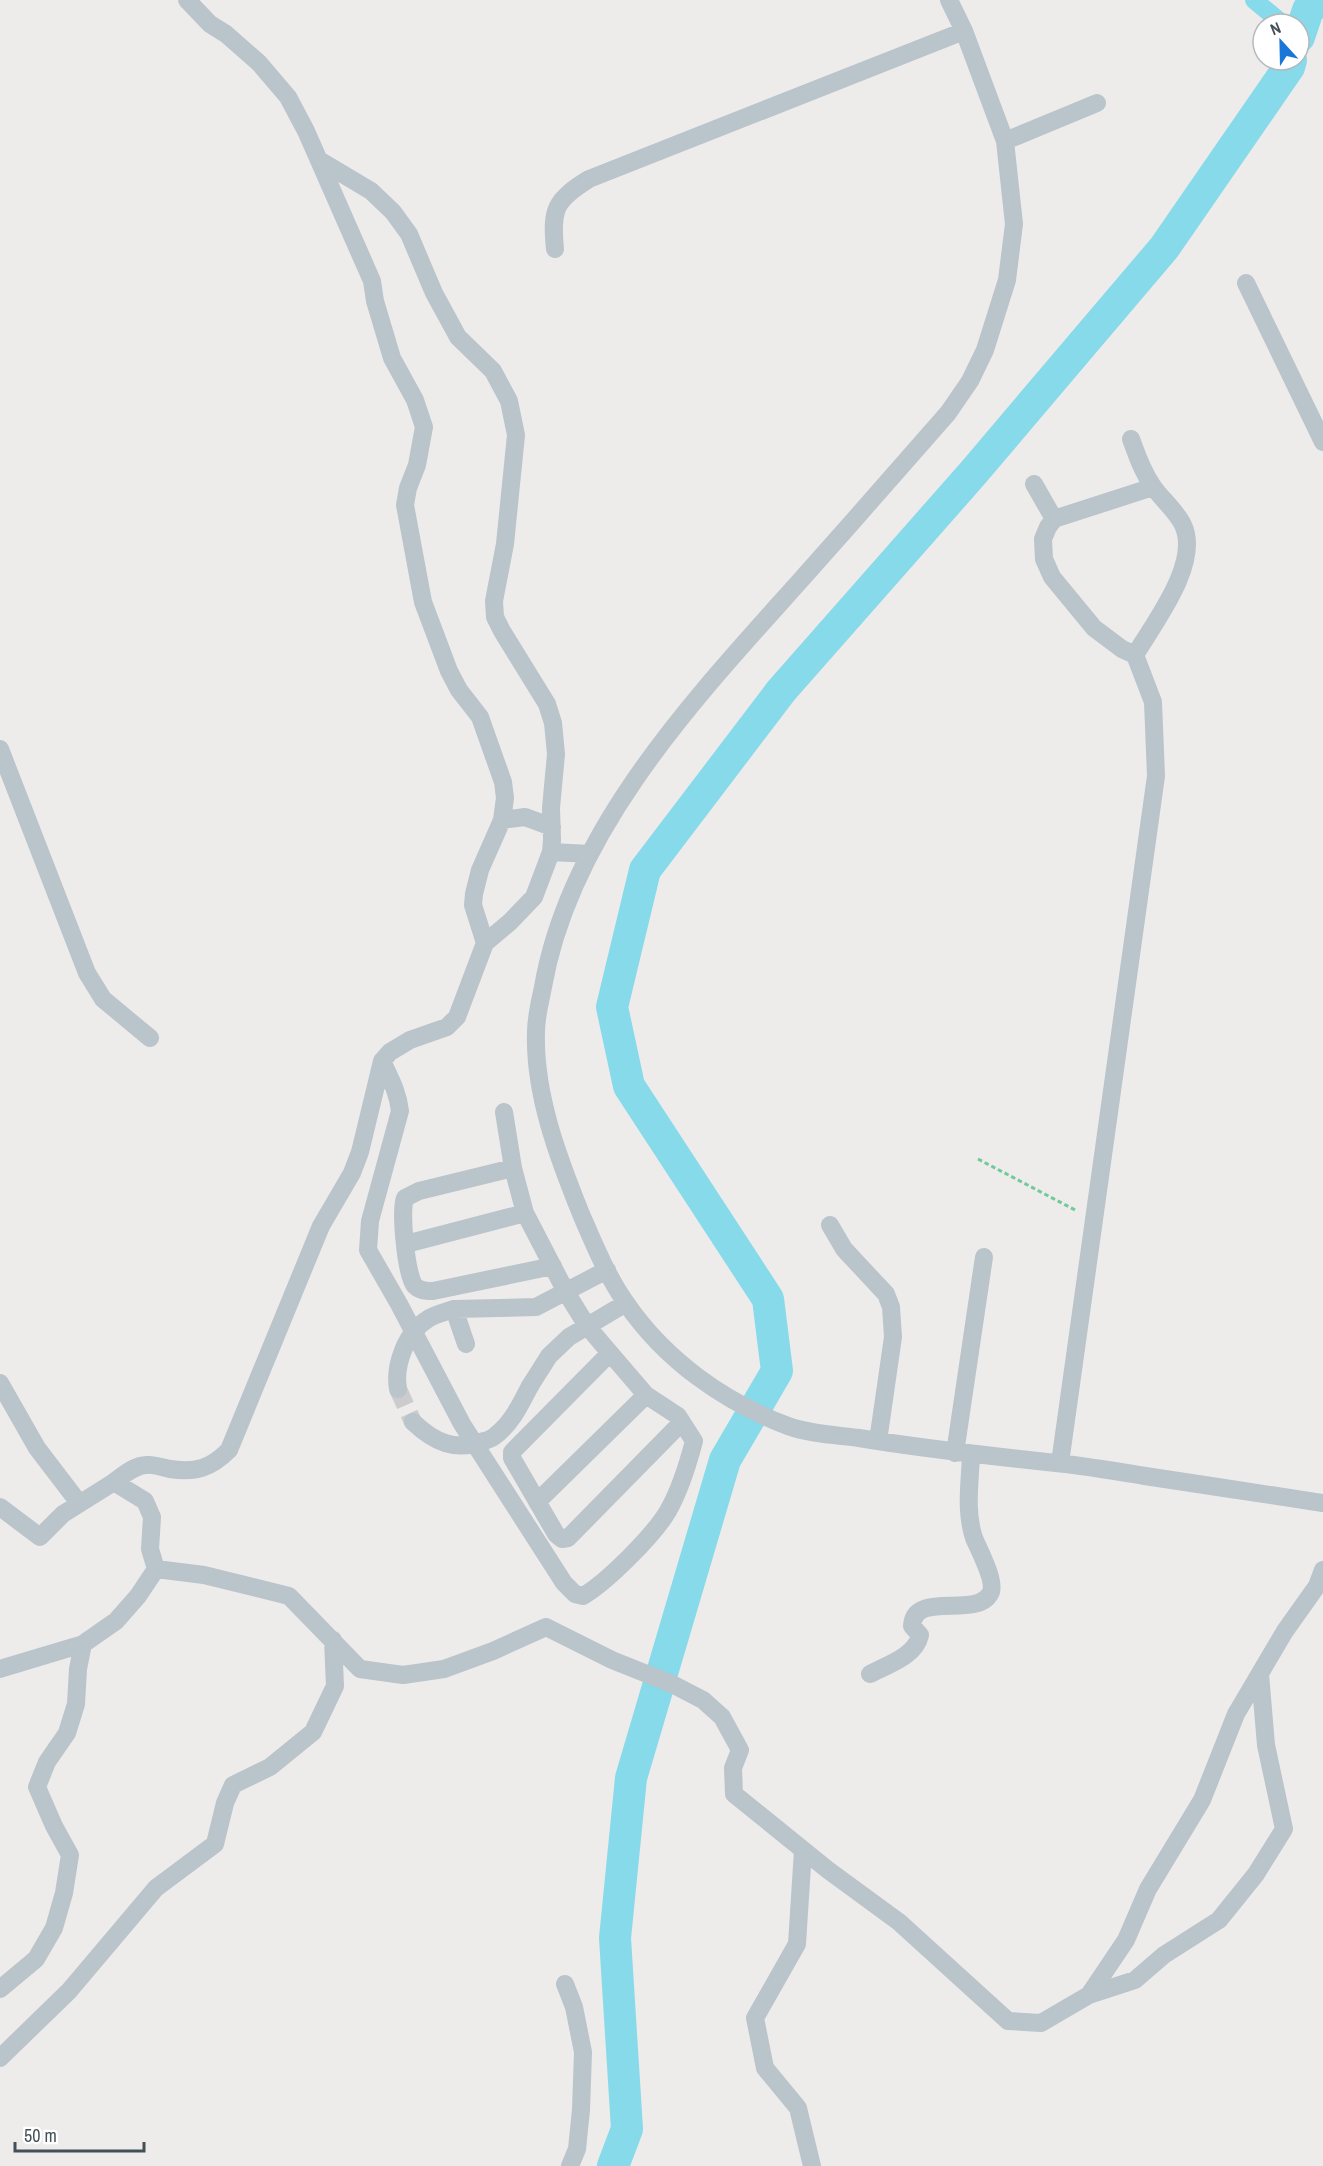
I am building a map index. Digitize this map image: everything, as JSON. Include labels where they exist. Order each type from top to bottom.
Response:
[{"type":"street","points":[[186,0],[210,24],[226,34],[260,63],[288,97],[306,131],[372,281],[375,301],[392,358],[415,400],[424,427],[417,465],[408,488],[405,505],[423,602],[449,671],[459,690],[480,717],[490,740],[505,798],[502,820],[480,870],[474,894],[473,905],[485,943]]},
{"type":"street","points":[[949,0],[964,31],[1005,141],[1014,224],[1007,280],[985,350],[969,381],[948,413],[711,680],[658,747],[612,817],[590,854],[565,906],[554,937],[547,963],[536,1029],[538,1079],[552,1134],[571,1189],[596,1251],[626,1303],[664,1348],[700,1379],[741,1406],[794,1428],[963,1454],[1060,1463],[1323,1503]]},
{"type":"street","points":[[555,249],[553,225],[556,210],[568,192],[590,179],[964,31]]},
{"type":"street","points":[[1005,141],[1097,103]]},
{"type":"street","points":[[0,1508],[40,1537],[63,1514],[136,1467],[146,1464],[188,1471],[217,1462],[229,1450],[321,1226],[352,1173],[360,1152],[382,1061],[390,1052],[410,1040],[447,1027],[457,1017],[485,943],[510,922],[534,897],[550,852],[556,754],[553,723],[542,696],[495,617],[494,601],[505,544],[516,435],[509,401],[493,371],[458,337],[434,293],[409,234],[393,212],[371,192],[319,160]]},
{"type":"street","points":[[1246,283],[1323,441]]},
{"type":"street","points":[[1131,439],[1142,469],[1153,487],[1184,526],[1188,549],[1181,577],[1135,655]]},
{"type":"street","points":[[1034,484],[1054,519]]},
{"type":"street","points":[[1060,1463],[1156,776],[1153,702],[1135,655],[1122,649],[1094,628],[1052,577],[1044,559],[1043,539],[1054,519],[1153,487]]},
{"type":"street","points":[[0,749],[87,974],[103,999],[150,1038]]},
{"type":"street","points":[[502,820],[525,817],[552,827]]},
{"type":"street","points":[[550,852],[590,854]]},
{"type":"street","points":[[382,1061],[395,1086],[400,1111],[370,1221],[368,1250],[396,1298],[462,1424],[564,1582],[575,1594],[583,1596],[598,1587],[648,1537],[668,1511],[690,1459],[694,1441],[678,1416],[646,1395],[587,1326],[566,1292],[525,1213],[513,1168],[504,1112]]},
{"type":"street","points":[[513,1168],[410,1194],[405,1198],[402,1210],[412,1282],[417,1288],[433,1291],[553,1266]]},
{"type":"street","points":[[406,1245],[525,1213]]},
{"type":"street","points":[[830,1225],[844,1249],[885,1294],[891,1307],[893,1336],[878,1441]]},
{"type":"street","points":[[870,1674],[910,1653],[918,1644],[920,1635],[912,1626],[912,1618],[917,1612],[931,1607],[982,1602],[989,1596],[992,1589],[990,1576],[973,1535],[968,1513],[963,1454],[984,1257]]},
{"type":"street","points":[[398,1389],[396,1378],[408,1339],[427,1319],[454,1309],[536,1307],[607,1270]]},
{"type":"street","points":[[413,1422],[425,1434],[441,1443],[470,1446],[495,1437],[516,1412],[549,1356],[569,1337],[626,1303]]},
{"type":"street","points":[[454,1309],[466,1344]]},
{"type":"street","points":[[610,1353],[512,1452],[512,1458],[556,1534],[562,1539],[568,1538],[682,1422]]},
{"type":"street","points":[[0,1383],[37,1448],[79,1503]]},
{"type":"street","points":[[537,1502],[646,1395]]},
{"type":"street","points":[[114,1482],[145,1501],[152,1517],[150,1549],[156,1569]]},
{"type":"street","points":[[156,1569],[204,1575],[289,1596],[360,1669],[403,1675],[444,1669],[493,1651],[546,1627],[612,1660],[672,1684],[703,1701],[722,1717],[740,1750],[733,1767],[734,1794],[803,1850],[899,1922],[1008,2021],[1041,2023],[1089,1995],[1135,1980],[1164,1955],[1219,1920],[1256,1874],[1284,1829],[1266,1745],[1260,1674]]},
{"type":"street","points":[[0,1669],[83,1644],[116,1621],[138,1596],[156,1569]]},
{"type":"street","points":[[1089,1995],[1126,1940],[1148,1889],[1202,1800],[1236,1714],[1285,1631],[1317,1586],[1323,1570]]},
{"type":"street","points":[[0,2058],[69,1991],[156,1888],[215,1845],[225,1803],[233,1785],[270,1767],[313,1732],[335,1686],[333,1640]]},
{"type":"street","points":[[0,1989],[36,1959],[54,1928],[64,1893],[70,1855],[37,1787],[47,1762],[67,1733],[76,1704],[78,1669],[83,1644]]},
{"type":"street","points":[[803,1850],[797,1944],[755,2018],[765,2068],[798,2108],[812,2166]]},
{"type":"street","points":[[565,1984],[574,2007],[583,2052],[577,2149],[570,2166]]},
{"type":"path","points":[[978,1159],[1094,1220]]},
{"type":"waterway","points":[[1254,0],[1268,12]]},
{"type":"waterway","points":[[1307,12],[1319,0]]},
{"type":"waterway","points":[[613,2166],[627,2129],[615,1938],[631,1778],[725,1460],[777,1371],[768,1299],[629,1086],[612,1007],[645,870],[781,691],[973,473],[1164,248],[1286,72]]},
{"type":"tunnel","points":[[398,1389],[413,1422]]}]
